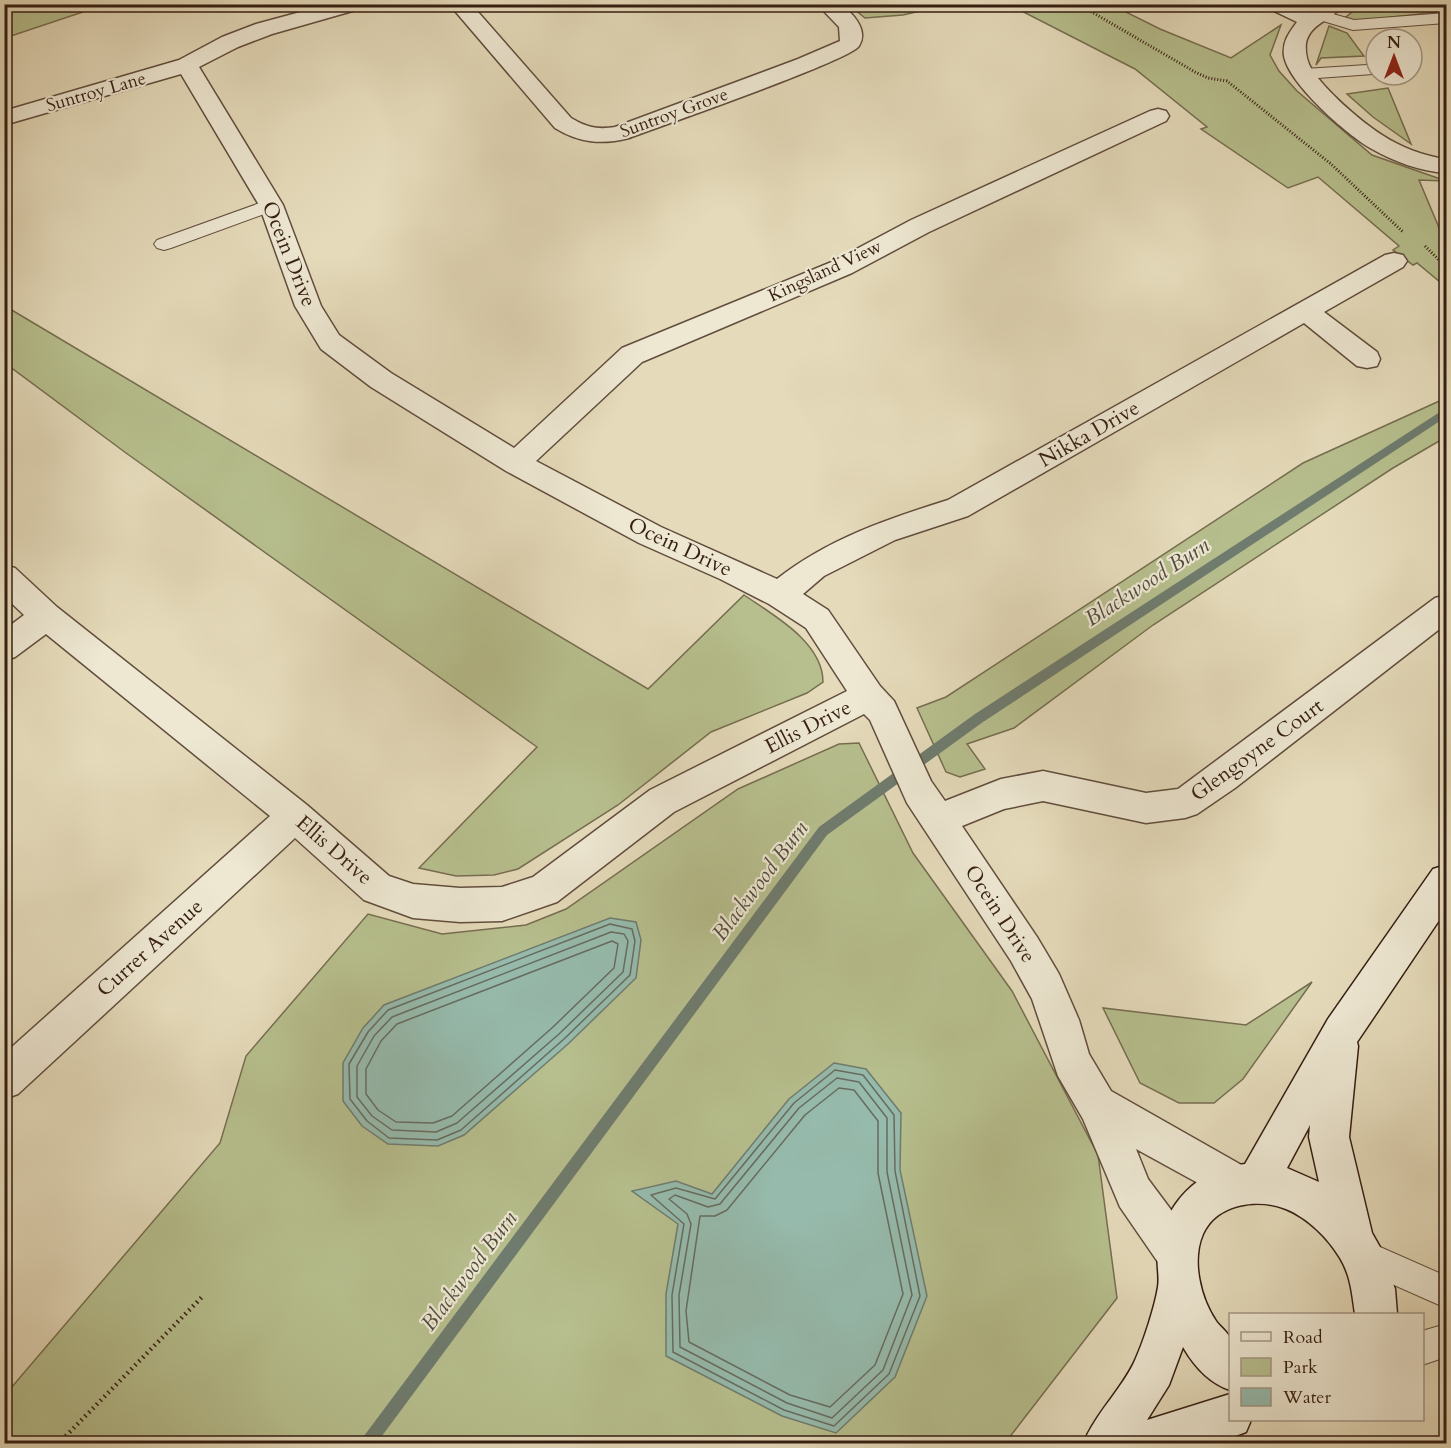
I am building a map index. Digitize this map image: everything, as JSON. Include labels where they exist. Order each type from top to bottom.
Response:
[{"type":"street","points":[[187,65],[230,42],[264,29],[356,4]]},
{"type":"street","name":"Suntroy Grove","points":[[459,4],[563,123],[586,135],[608,137],[833,54],[849,45],[852,36],[850,27],[826,4]]},
{"type":"street","points":[[1275,4],[1321,14]]},
{"type":"street","points":[[1321,14],[1298,38],[1295,55],[1311,83],[1372,139],[1399,153],[1446,166]]},
{"type":"street","name":"Suntroy Lane","points":[[17,121],[187,65]]},
{"type":"street","name":"Ocein Drive","points":[[187,65],[271,206],[308,306],[330,342],[381,380],[516,463],[650,535],[731,570],[780,595],[817,619],[868,696],[882,711],[928,806],[1024,949],[1046,987],[1060,1020],[1072,1062],[1097,1105],[1134,1193],[1178,1271],[1191,1323],[1214,1354],[1229,1367]]},
{"type":"street","name":"Kingsland View","points":[[516,463],[632,355],[843,267],[920,226],[1116,145],[1158,116]]},
{"type":"street","name":"Nikka Drive","points":[[780,595],[813,568],[884,532],[958,508],[1394,261]]},
{"type":"street","points":[[1306,311],[1367,359]]},
{"type":"street","name":"Ellis Drive","points":[[4,578],[46,616],[295,816],[377,888],[413,901],[460,905],[502,904],[544,890],[662,801],[868,696]]},
{"type":"street","name":"Glengoyne Court","points":[[928,806],[1043,786],[1146,808],[1185,803],[1223,777],[1446,608]]},
{"type":"street","points":[[4,648],[46,616]]},
{"type":"street","name":"Currer Avenue","points":[[4,1080],[295,816]]},
{"type":"street","points":[[1248,1184],[1341,1032],[1446,881]]},
{"type":"street","points":[[1341,1032],[1329,1137],[1357,1248],[1372,1280],[1376,1313]]},
{"type":"street","points":[[1097,1105],[1248,1184]]},
{"type":"street","points":[[1105,1443],[1154,1370],[1178,1271],[1185,1223],[1202,1200],[1227,1186],[1248,1184],[1288,1188],[1310,1198],[1330,1214],[1357,1248]]},
{"type":"street","points":[[1142,1443],[1229,1416]]},
{"type":"lane","points":[[1321,14],[1353,25],[1446,18]]},
{"type":"lane","points":[[1304,74],[1364,70]]},
{"type":"lane","points":[[164,244],[271,206]]},
{"type":"lane","points":[[1357,1248],[1446,1292]]},
{"type":"lane","points":[[1424,1347],[1446,1341]]},
{"type":"path","points":[[1078,4],[1195,72],[1208,78],[1227,81],[1331,164],[1408,237]]},
{"type":"path","points":[[1418,242],[1428,248],[1446,267]]},
{"type":"path","points":[[58,1443],[203,1296]]},
{"type":"green space","points":[[16,4],[104,5],[5,38],[5,9]]},
{"type":"green space","points":[[849,5],[946,5],[903,15],[865,18]]},
{"type":"green space","points":[[1010,5],[1112,5],[1160,29],[1231,58],[1281,25],[1270,55],[1279,71],[1297,91],[1372,155],[1446,181],[1419,180],[1440,230],[1446,235],[1446,287],[1417,263],[1413,265],[1393,250],[1399,246],[1318,177],[1288,188],[1201,129],[1207,127],[1135,69]]},
{"type":"green space","points":[[1374,5],[1446,5],[1446,11],[1358,21],[1342,20],[1355,10]]},
{"type":"green space","points":[[1329,26],[1347,33],[1364,56],[1321,58],[1316,65]]},
{"type":"green space","points":[[1388,88],[1411,144],[1373,117],[1347,94]]},
{"type":"green space","points":[[5,306],[648,689],[744,595],[782,621],[806,642],[821,668],[823,682],[807,693],[711,732],[618,805],[518,869],[494,875],[456,876],[419,868],[537,747],[126,453],[5,363]]},
{"type":"green space","points":[[1446,398],[1446,437],[1393,468],[1153,625],[1014,728],[967,744],[985,769],[960,777],[946,772],[917,708],[946,697],[1303,463]]},
{"type":"green space","points":[[859,743],[913,853],[1012,991],[1098,1155],[1117,1298],[1005,1443],[5,1444],[5,1395],[220,1143],[246,1056],[368,914],[442,934],[526,925],[566,909],[738,789],[839,744]]},
{"type":"green space","points":[[1312,982],[1243,1079],[1214,1103],[1179,1103],[1140,1083],[1103,1008],[1246,1025]]},
{"type":"water","points":[[610,918],[636,922],[641,940],[636,978],[568,1044],[464,1135],[438,1146],[388,1144],[362,1126],[343,1101],[343,1063],[363,1028],[384,1005]]},
{"type":"water","points":[[834,1063],[866,1069],[901,1113],[900,1170],[927,1296],[895,1377],[836,1433],[782,1416],[666,1356],[666,1294],[678,1224],[632,1191],[676,1181],[712,1194],[789,1099]]},
{"type":"waterway","name":"Blackwood Burn","points":[[366,1444],[823,831],[979,718],[1446,412]]}]
